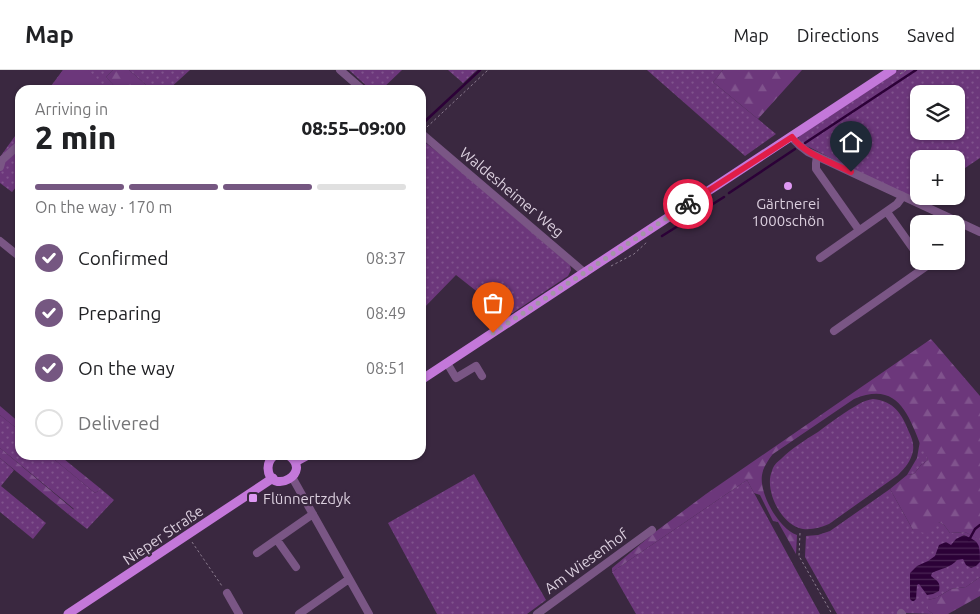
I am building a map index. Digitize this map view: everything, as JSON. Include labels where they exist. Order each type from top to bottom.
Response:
[{"type":"main road","points":[[426,377],[892,70]]},
{"type":"main road","points":[[270,460],[268,470],[273,478],[285,482],[292,477],[296,470],[295,462],[299,460]]},
{"type":"main road","name":"Nieper Straße","points":[[68,614],[273,478]]},
{"type":"street","points":[[340,70],[358,85]]},
{"type":"street","name":"Waldesheimer Weg","points":[[426,137],[585,273]]},
{"type":"street","points":[[792,137],[799,145],[817,156],[945,215]]},
{"type":"street","points":[[0,167],[2,160],[15,148]]},
{"type":"street","points":[[817,156],[816,169],[859,230]]},
{"type":"street","points":[[820,258],[897,204],[903,196]]},
{"type":"street","points":[[886,212],[910,245]]},
{"type":"street","points":[[965,224],[980,232]]},
{"type":"street","points":[[0,241],[15,253]]},
{"type":"street","points":[[834,331],[916,270]]},
{"type":"street","points":[[447,363],[456,378],[476,366],[482,376]]},
{"type":"street","points":[[292,477],[369,614]]},
{"type":"street","points":[[257,553],[313,514]]},
{"type":"street","name":"Am Wiesenhof","points":[[537,614],[652,530]]},
{"type":"street","points":[[277,540],[296,567]]},
{"type":"street","points":[[299,614],[349,579]]},
{"type":"street","points":[[227,594],[239,614]]},
{"type":"path","points":[[428,126],[488,70]]},
{"type":"path","points":[[800,533],[799,556],[832,614]]},
{"type":"path","points":[[187,535],[227,594]]},
{"type":"green space","points":[[63,70],[113,70],[106,77],[113,85],[52,85]]},
{"type":"green space","points":[[63,70],[88,70],[100,82],[97,85],[52,85]]},
{"type":"green space","points":[[113,70],[129,70],[146,85],[113,85],[106,77]]},
{"type":"green space","points":[[129,70],[190,70],[174,85],[146,85]]},
{"type":"green space","points":[[349,70],[402,70],[386,85],[366,85]]},
{"type":"green space","points":[[448,70],[477,70],[463,83]]},
{"type":"green space","points":[[647,70],[723,70],[713,82],[776,134],[745,156]]},
{"type":"green space","points":[[723,70],[802,70],[758,119],[713,82]]},
{"type":"green space","points":[[898,70],[980,70],[980,158],[965,168],[965,150],[910,150],[910,198],[805,145],[803,146],[798,139],[800,135]]},
{"type":"green space","points":[[15,136],[15,188],[12,192],[0,183],[0,157]]},
{"type":"green space","points":[[426,143],[570,265],[571,270],[568,276],[508,316],[456,275],[426,306]]},
{"type":"green space","points":[[931,339],[980,396],[980,540],[965,532],[950,533],[939,522],[928,534],[913,530],[890,489],[907,475],[914,474],[928,460],[911,422],[899,403],[891,397],[881,394],[869,394],[854,399],[773,454],[765,467],[762,483],[767,501],[784,526],[797,535],[796,554],[778,522],[773,521],[760,495],[754,493],[747,480],[612,572],[612,568],[655,532],[706,494]]},
{"type":"green space","points":[[873,399],[886,402],[900,414],[911,437],[913,446],[912,455],[907,464],[898,475],[829,524],[818,528],[806,529],[792,525],[780,512],[772,495],[770,478],[774,466],[794,448],[843,414],[861,403]]},
{"type":"green space","points":[[0,406],[15,419],[15,427],[0,415]]},
{"type":"green space","points":[[0,415],[15,427],[15,460],[55,460],[95,493],[101,489],[114,500],[87,529],[68,514],[74,509],[0,448]]},
{"type":"green space","points":[[920,441],[928,460],[914,474],[907,475],[917,458]]},
{"type":"green space","points":[[0,448],[74,510],[68,514],[0,458]]},
{"type":"green space","points":[[0,458],[14,470],[1,486],[46,523],[33,539],[0,512]]},
{"type":"green space","points":[[55,460],[65,460],[101,489],[95,493]]},
{"type":"green space","points":[[474,474],[546,600],[527,614],[437,614],[388,523]]},
{"type":"green space","points":[[747,480],[820,614],[636,614],[612,572]]},
{"type":"green space","points":[[890,489],[913,530],[939,522],[950,533],[965,532],[979,539],[980,577],[966,587],[951,589],[936,598],[928,600],[928,610],[933,614],[837,614],[805,557],[806,536],[830,531]]},
{"type":"green space","points":[[980,577],[980,596],[948,614],[933,614],[928,610],[928,600],[936,598],[951,589],[966,587]]},
{"type":"shaded area","points":[[964,535],[978,544],[980,562],[971,568],[966,565],[963,559],[957,560],[949,566],[932,573],[931,576],[939,584],[939,591],[927,595],[919,584],[917,585],[916,599],[912,601],[910,599],[910,573],[917,566],[935,556],[939,545],[946,542],[951,545],[956,539]]},
{"type":"waterway","points":[[426,120],[480,70]]},
{"type":"waterway","points":[[805,143],[916,70]]},
{"type":"waterway","points":[[729,193],[795,149]]},
{"type":"waterway","points":[[662,236],[724,197]]},
{"type":"waterway","points":[[969,540],[975,529],[980,525]]},
{"type":"way so far","points":[[493,333],[688,204]]},
{"type":"place","name":"Gärtnerei 1000schön","points":[[788,186]]},
{"type":"place","name":"Flünnertzdyk","points":[[253,498]]},
{"type":"route","points":[[688,204],[792,137],[808,152],[851,172]]}]
